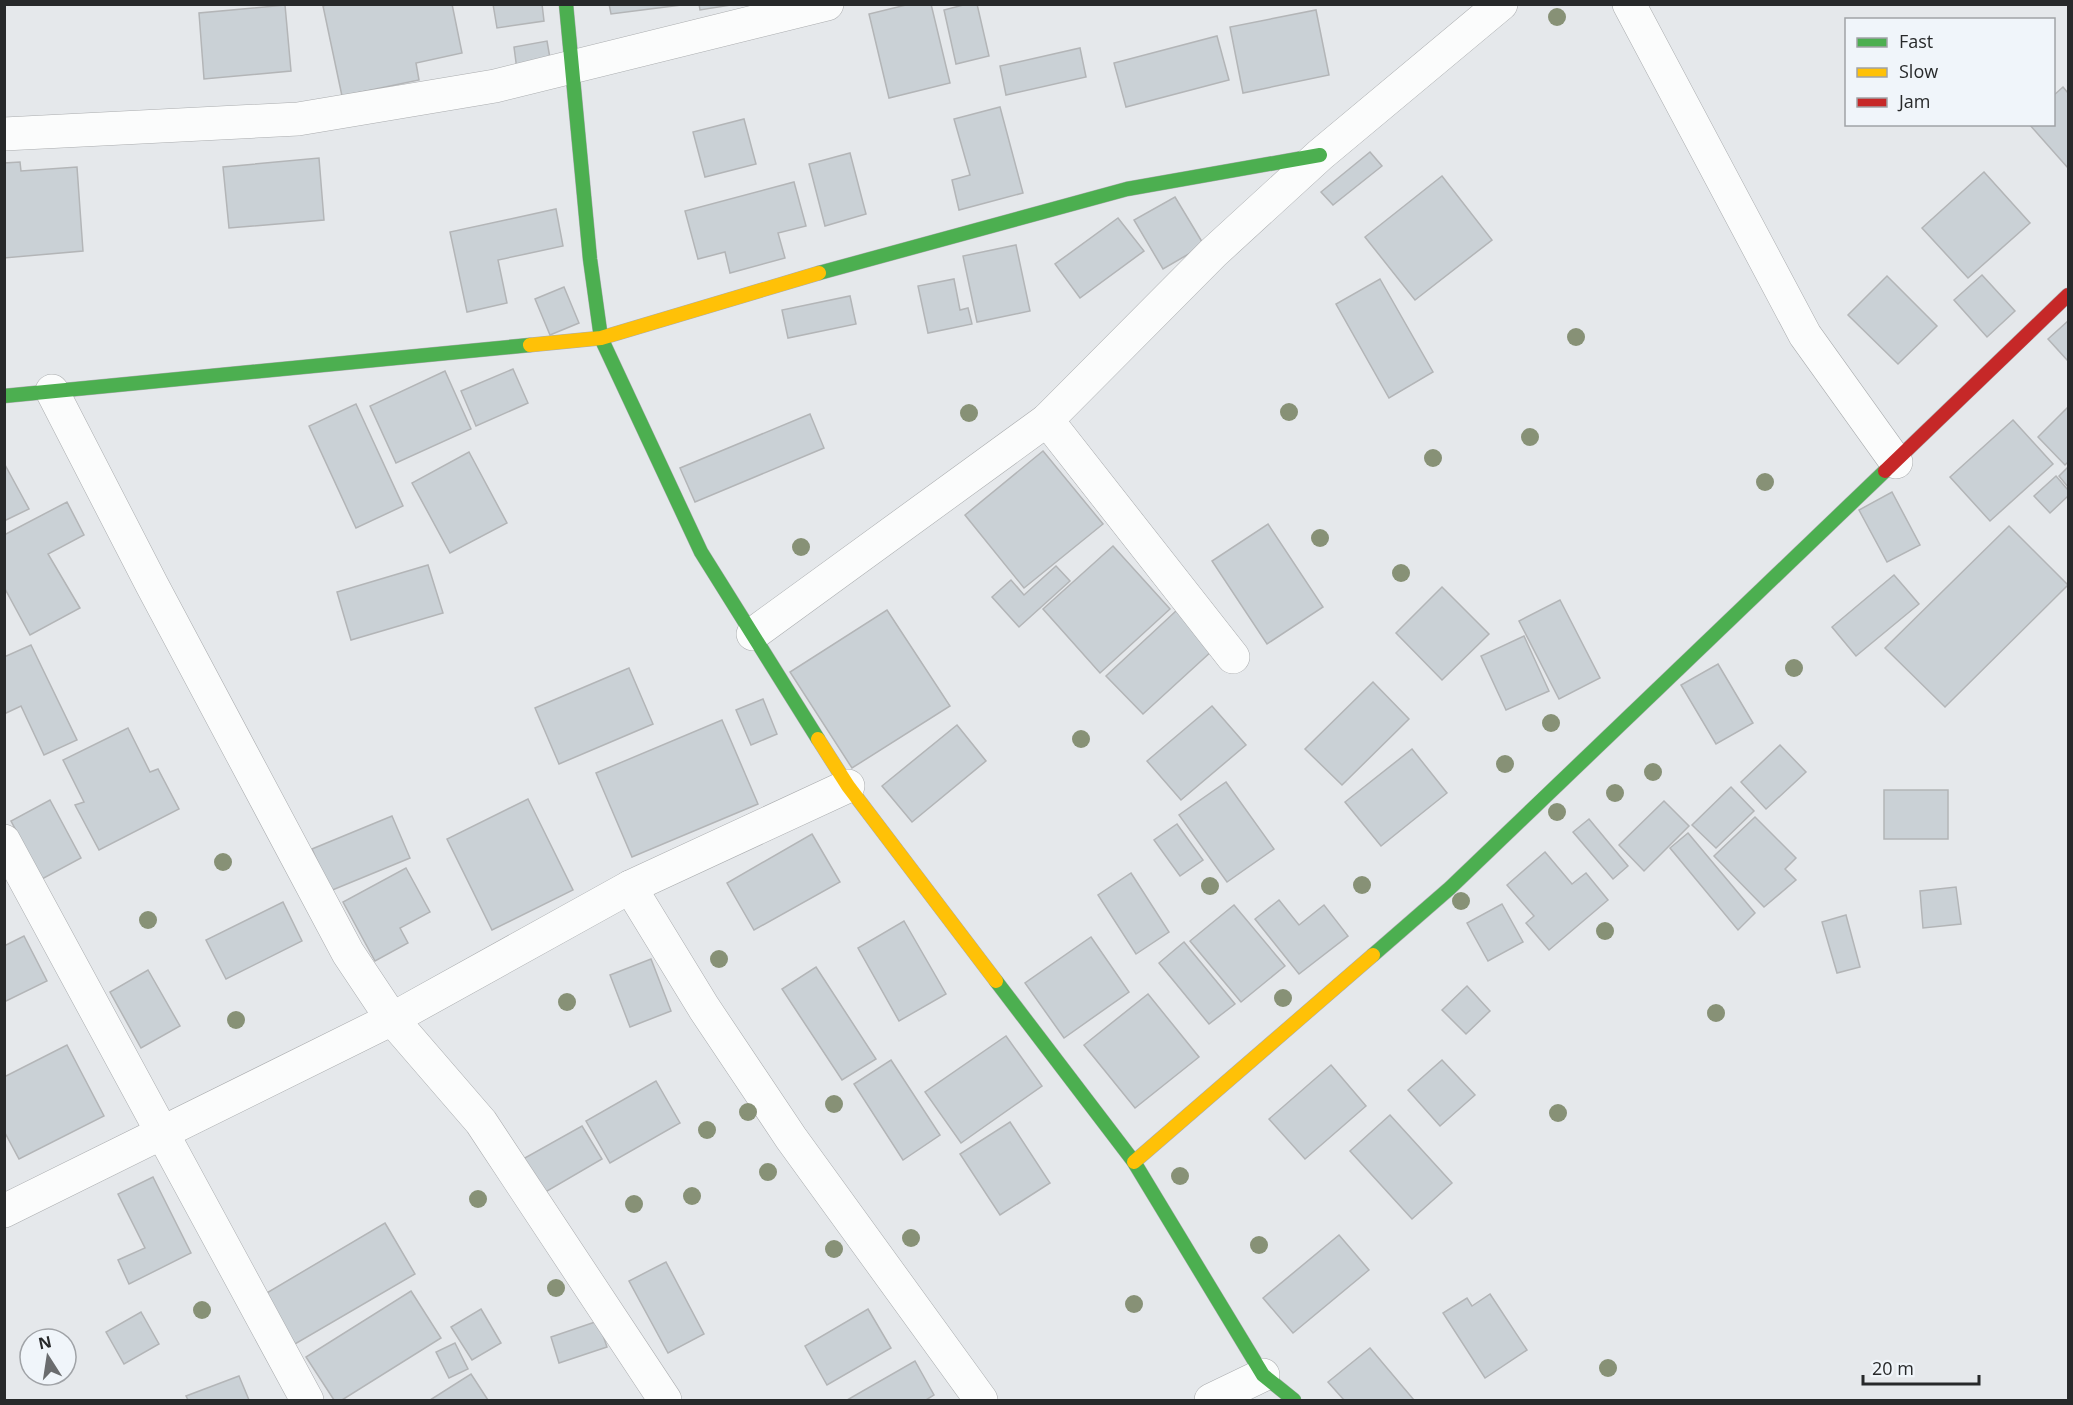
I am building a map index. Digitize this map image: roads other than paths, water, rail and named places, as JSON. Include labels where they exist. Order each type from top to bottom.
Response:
[{"type":"street","points":[[566,4],[571,69],[601,338],[701,552],[848,786],[1134,1162],[1263,1375],[1294,1401]]},
{"type":"street","points":[[4,134],[298,119],[495,86],[827,4]]},
{"type":"street","points":[[753,634],[1047,420],[1213,253],[1320,155],[1501,4]]},
{"type":"street","points":[[1629,4],[1805,335],[1896,462]]},
{"type":"street","points":[[4,396],[601,338],[830,270],[1127,189],[1320,155]]},
{"type":"street","points":[[1134,1162],[1450,888],[2068,295]]},
{"type":"street","points":[[52,391],[152,585],[348,953],[392,1018],[481,1122],[665,1401]]},
{"type":"street","points":[[1047,420],[1233,657]]},
{"type":"street","points":[[4,1211],[392,1018],[630,887],[848,786]]},
{"type":"street","points":[[4,841],[307,1401]]},
{"type":"street","points":[[630,887],[704,1008],[791,1138],[981,1401]]},
{"type":"street","points":[[1211,1401],[1263,1375]]}]
